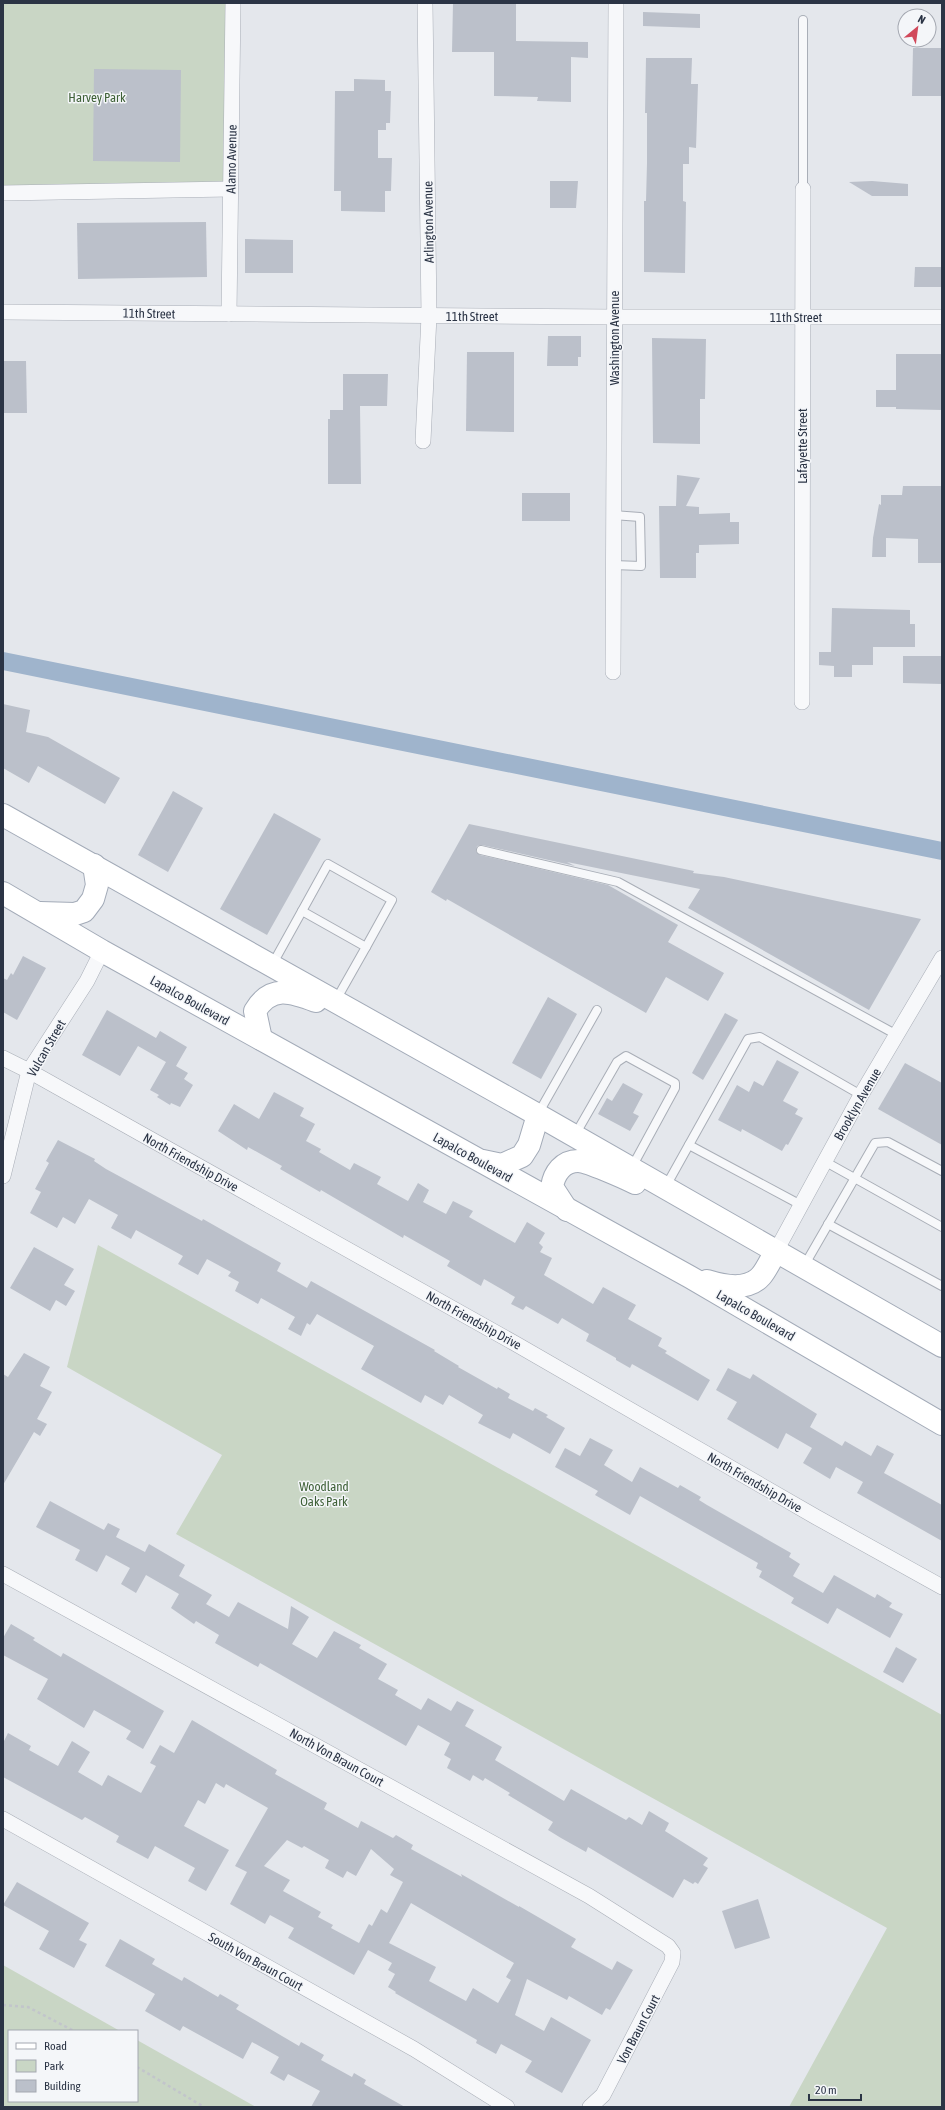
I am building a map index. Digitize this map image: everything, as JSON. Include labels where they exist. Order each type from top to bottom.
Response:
[{"type":"main road","points":[[6,815],[665,1187],[942,1346]]},
{"type":"main road","points":[[37,912],[76,914],[84,911],[93,899],[97,885],[94,866]]},
{"type":"main road","name":"Lapalco Boulevard","points":[[3,893],[102,951],[690,1277],[942,1424]]},
{"type":"main road","points":[[261,1039],[256,1011],[261,1002],[270,996],[280,993],[292,992],[373,1022]]},
{"type":"main road","points":[[480,1161],[502,1165],[522,1156],[529,1145],[538,1115]]},
{"type":"main road","points":[[568,1210],[552,1187],[553,1179],[557,1172],[565,1165],[580,1161],[630,1181],[672,1201],[712,1214]]},
{"type":"main road","points":[[690,1277],[726,1287],[745,1285],[760,1277],[776,1251]]},
{"type":"street","name":"Alamo Avenue","points":[[229,314],[233,3]]},
{"type":"street","name":"Arlington Avenue","points":[[423,441],[429,316],[425,3]]},
{"type":"street","name":"Washington Avenue","points":[[613,672],[616,3]]},
{"type":"street","points":[[3,194],[230,189]]},
{"type":"street","name":"Lafayette Street","points":[[802,702],[803,189]]},
{"type":"street","name":"11th Street","points":[[3,312],[615,317],[942,317]]},
{"type":"street","name":"Vulcan Street","points":[[3,1176],[29,1071],[87,981],[102,951]]},
{"type":"street","name":"Brooklyn Avenue","points":[[776,1251],[861,1095],[942,958]]},
{"type":"street","name":"North Friendship Drive","points":[[3,1058],[29,1071],[516,1344],[816,1517],[942,1587]]},
{"type":"street","name":"North Von Braun Court","points":[[3,1574],[589,1896],[668,1946]]},
{"type":"street","name":"South Von Braun Court","points":[[3,1819],[414,2049],[507,2107]]},
{"type":"street","name":"Von Braun Court","points":[[590,2107],[603,2095],[672,1962],[673,1953],[668,1946]]},
{"type":"lane","points":[[803,20],[803,189]]},
{"type":"lane","points":[[613,565],[641,566],[640,517],[614,515]]},
{"type":"lane","points":[[481,850],[618,882],[897,1035]]},
{"type":"lane","points":[[272,965],[328,864],[392,900],[336,1001]]},
{"type":"lane","points":[[302,911],[366,946]]},
{"type":"lane","points":[[538,1115],[597,1010]]},
{"type":"lane","points":[[665,1187],[748,1039],[760,1037],[861,1095]]},
{"type":"lane","points":[[575,1136],[617,1062],[622,1057],[626,1056],[675,1083],[675,1088],[631,1168]]},
{"type":"lane","points":[[804,1267],[875,1143],[888,1142],[942,1171]]},
{"type":"lane","points":[[689,1145],[801,1205]]},
{"type":"lane","points":[[824,1161],[942,1227]]},
{"type":"lane","points":[[828,1224],[942,1286]]},
{"type":"path","points":[[3,2005],[28,2007],[72,2030]]},
{"type":"path","points":[[138,2068],[204,2107]]},
{"type":"green space","name":"Harvey Park","points":[[3,3],[233,3],[230,189],[3,193]]},
{"type":"green space","name":"Woodland Oaks Park","points":[[98,1245],[942,1715],[942,2107],[789,2107],[887,1928],[176,1534],[222,1455],[67,1367]]},
{"type":"green space","points":[[3,1965],[118,2030],[8,2030],[8,2102],[138,2102],[138,2041],[256,2107],[3,2107]]},
{"type":"building","points":[[453,3],[516,3],[516,41],[588,42],[588,58],[571,57],[571,102],[537,101],[538,97],[494,96],[494,52],[452,52]]},
{"type":"building","points":[[643,12],[700,14],[700,28],[643,26]]},
{"type":"building","points":[[913,48],[942,48],[942,96],[912,96]]},
{"type":"building","points":[[646,58],[692,58],[691,84],[698,84],[696,148],[689,147],[689,164],[683,164],[683,201],[686,202],[685,273],[644,272],[644,201],[646,201],[647,163],[647,113],[645,113]]},
{"type":"building","points":[[94,69],[181,70],[180,162],[93,161]]},
{"type":"building","points":[[354,79],[385,80],[385,91],[391,91],[390,123],[386,123],[386,130],[378,130],[378,158],[392,158],[391,191],[385,191],[385,212],[341,211],[341,191],[334,191],[335,91],[354,91]]},
{"type":"building","points":[[550,181],[578,181],[576,208],[550,208]]},
{"type":"building","points":[[872,181],[908,184],[908,196],[872,196],[849,182]]},
{"type":"building","points":[[206,222],[207,277],[78,279],[77,223]]},
{"type":"building","points":[[245,239],[293,240],[293,273],[245,273]]},
{"type":"building","points":[[915,267],[942,267],[942,287],[914,287]]},
{"type":"building","points":[[548,336],[581,336],[581,357],[578,357],[578,366],[547,366]]},
{"type":"building","points":[[652,338],[706,339],[705,399],[700,399],[700,444],[653,443]]},
{"type":"building","points":[[467,352],[514,352],[514,432],[466,431]]},
{"type":"building","points":[[896,354],[942,354],[942,410],[876,407],[876,390],[896,390]]},
{"type":"building","points":[[3,361],[26,361],[27,413],[3,413]]},
{"type":"building","points":[[343,374],[388,374],[387,406],[360,406],[361,484],[328,484],[328,419],[330,419],[330,410],[343,410]]},
{"type":"building","points":[[677,475],[700,478],[686,506],[699,507],[699,514],[730,513],[730,522],[739,522],[739,544],[699,545],[699,553],[696,553],[696,578],[660,578],[659,506],[676,506]]},
{"type":"building","points":[[903,486],[942,486],[942,563],[918,563],[918,539],[886,538],[886,557],[872,557],[873,538],[879,504],[881,505],[881,495],[902,495]]},
{"type":"building","points":[[522,493],[570,493],[570,521],[522,521]]},
{"type":"building","points":[[832,608],[910,610],[910,624],[915,624],[915,647],[873,647],[873,665],[852,665],[852,677],[834,677],[834,666],[819,665],[819,652],[831,652]]},
{"type":"building","points":[[903,656],[942,656],[942,684],[903,683]]},
{"type":"building","points":[[3,704],[30,710],[26,732],[48,737],[120,778],[105,804],[38,766],[29,783],[3,768]]},
{"type":"building","points":[[173,791],[203,808],[168,872],[138,855]]},
{"type":"building","points":[[274,813],[321,839],[267,935],[220,909]]},
{"type":"building","points":[[469,824],[694,871],[693,873],[724,877],[921,919],[869,1010],[688,908],[700,889],[567,862],[575,866],[482,845],[477,846],[476,851],[480,855],[608,885],[678,925],[668,942],[724,973],[708,1001],[666,977],[646,1013],[447,899],[446,901],[431,892]]},
{"type":"building","points":[[23,956],[46,968],[17,1020],[3,1012],[3,978],[7,980],[11,973],[13,975]]},
{"type":"building","points":[[548,997],[577,1014],[541,1079],[512,1063]]},
{"type":"building","points":[[107,1010],[156,1038],[160,1031],[187,1047],[176,1066],[188,1073],[184,1079],[193,1085],[180,1107],[171,1103],[170,1105],[157,1097],[159,1095],[150,1090],[166,1062],[138,1046],[120,1076],[82,1055]]},
{"type":"building","points":[[725,1013],[738,1020],[703,1080],[692,1073]]},
{"type":"building","points":[[777,1060],[799,1072],[783,1101],[798,1109],[795,1114],[803,1118],[788,1145],[786,1144],[782,1151],[742,1129],[741,1132],[718,1120],[737,1085],[749,1092],[754,1081],[763,1086]]},
{"type":"building","points":[[905,1063],[942,1083],[942,1145],[878,1109]]},
{"type":"building","points":[[623,1083],[643,1094],[633,1113],[639,1116],[630,1131],[598,1114],[607,1098],[612,1101]]},
{"type":"building","points":[[274,1092],[304,1108],[300,1116],[315,1124],[306,1141],[321,1149],[319,1152],[350,1170],[354,1163],[381,1177],[377,1184],[408,1201],[418,1183],[429,1190],[423,1202],[446,1214],[453,1201],[473,1211],[469,1217],[515,1243],[527,1222],[545,1233],[539,1243],[543,1247],[540,1252],[552,1258],[544,1275],[593,1304],[603,1287],[636,1305],[628,1319],[662,1338],[658,1346],[667,1351],[665,1353],[710,1380],[698,1401],[632,1364],[630,1368],[616,1360],[616,1358],[586,1341],[589,1334],[562,1318],[558,1324],[526,1306],[523,1310],[511,1304],[515,1297],[484,1279],[481,1286],[447,1266],[450,1261],[404,1235],[403,1238],[321,1190],[320,1192],[280,1169],[282,1166],[248,1147],[247,1150],[218,1131],[234,1104],[259,1119]]},
{"type":"building","points":[[58,1140],[95,1159],[94,1161],[106,1169],[202,1221],[203,1219],[281,1263],[277,1271],[307,1288],[311,1281],[435,1350],[434,1351],[459,1366],[458,1367],[497,1389],[498,1387],[510,1394],[508,1398],[533,1411],[535,1408],[548,1415],[546,1417],[565,1428],[550,1454],[513,1433],[510,1439],[478,1423],[483,1415],[449,1395],[443,1405],[425,1395],[421,1403],[361,1369],[374,1346],[317,1314],[310,1325],[307,1323],[301,1336],[288,1329],[295,1317],[261,1298],[258,1304],[235,1291],[239,1282],[228,1276],[231,1272],[207,1259],[198,1275],[178,1264],[183,1256],[136,1230],[131,1239],[111,1228],[118,1215],[89,1199],[75,1224],[63,1217],[57,1228],[30,1213],[41,1192],[35,1189],[49,1163],[46,1161]]},
{"type":"building","points":[[34,1247],[74,1269],[64,1285],[75,1291],[66,1306],[56,1300],[50,1311],[10,1288]]},
{"type":"building","points":[[24,1353],[50,1367],[40,1386],[52,1392],[37,1419],[47,1424],[40,1436],[34,1432],[3,1485],[3,1374],[8,1377]]},
{"type":"building","points":[[728,1368],[750,1379],[753,1374],[817,1414],[810,1427],[842,1446],[845,1441],[871,1456],[877,1445],[894,1454],[884,1473],[942,1505],[942,1541],[857,1493],[863,1482],[836,1467],[830,1479],[803,1463],[812,1448],[786,1433],[778,1449],[727,1419],[737,1402],[716,1390]]},
{"type":"building","points":[[590,1438],[613,1450],[604,1465],[632,1482],[640,1467],[678,1488],[680,1485],[701,1497],[699,1500],[707,1505],[791,1553],[789,1557],[800,1564],[793,1576],[823,1593],[834,1575],[875,1598],[877,1594],[892,1603],[889,1607],[903,1614],[890,1638],[837,1608],[828,1624],[791,1603],[794,1598],[759,1577],[762,1571],[756,1568],[758,1563],[640,1496],[630,1515],[595,1495],[598,1491],[555,1467],[565,1448],[580,1456]]},
{"type":"building","points":[[50,1501],[104,1530],[108,1523],[120,1529],[116,1537],[145,1552],[149,1544],[185,1565],[179,1576],[212,1595],[206,1604],[229,1617],[238,1602],[288,1629],[291,1606],[309,1617],[292,1644],[317,1658],[334,1631],[361,1645],[359,1648],[387,1664],[378,1679],[398,1690],[395,1695],[421,1710],[428,1698],[451,1711],[457,1701],[474,1710],[465,1726],[502,1747],[495,1760],[564,1801],[571,1789],[626,1820],[629,1817],[642,1825],[649,1811],[669,1823],[665,1831],[708,1858],[703,1865],[708,1868],[698,1884],[695,1882],[693,1884],[684,1879],[673,1898],[588,1847],[586,1852],[548,1830],[553,1822],[508,1795],[510,1793],[485,1778],[483,1781],[473,1775],[470,1781],[447,1768],[451,1759],[444,1755],[450,1743],[418,1725],[406,1746],[260,1663],[258,1667],[215,1643],[219,1635],[196,1621],[194,1624],[171,1608],[179,1594],[146,1575],[136,1593],[121,1584],[130,1568],[106,1555],[97,1572],[75,1560],[80,1550],[36,1527]]},
{"type":"building","points":[[11,1624],[35,1638],[33,1640],[61,1657],[63,1653],[164,1711],[143,1749],[126,1739],[131,1731],[94,1710],[84,1728],[37,1699],[48,1679],[3,1655],[3,1638]]},
{"type":"building","points":[[896,1647],[917,1659],[903,1683],[883,1672]]},
{"type":"building","points":[[192,1720],[277,1770],[275,1774],[327,1803],[324,1809],[358,1828],[361,1821],[393,1838],[396,1835],[413,1845],[411,1849],[462,1877],[461,1874],[576,1939],[571,1947],[612,1970],[617,1961],[633,1970],[610,2010],[606,2008],[602,2015],[569,1996],[567,2000],[527,1979],[515,2015],[544,2031],[551,2017],[591,2040],[562,2093],[525,2072],[532,2061],[501,2044],[496,2054],[476,2043],[477,2040],[395,1993],[396,1992],[388,1987],[395,1974],[388,1970],[392,1963],[368,1950],[354,1975],[288,1938],[294,1928],[270,1915],[265,1924],[230,1904],[247,1872],[235,1866],[268,1808],[226,1784],[224,1788],[216,1783],[205,1804],[198,1800],[184,1826],[229,1850],[206,1891],[188,1881],[195,1868],[155,1846],[148,1859],[116,1842],[119,1836],[85,1817],[82,1820],[3,1777],[3,1743],[8,1733],[31,1746],[29,1750],[58,1766],[72,1741],[90,1752],[78,1772],[102,1786],[108,1775],[141,1793],[156,1766],[150,1763],[160,1745],[174,1753]],"holes":[[[287,1840],[302,1848],[304,1846],[329,1860],[325,1868],[343,1878],[347,1871],[356,1876],[371,1849],[394,1869],[390,1875],[403,1882],[387,1913],[381,1909],[372,1926],[369,1924],[359,1943],[331,1928],[333,1925],[318,1917],[321,1912],[283,1891],[290,1880],[264,1866]],[[411,1903],[514,1963],[506,1977],[511,1980],[498,2003],[473,1988],[466,2001],[429,1981],[436,1967],[389,1943]]]},
{"type":"building","points":[[17,1882],[89,1923],[79,1940],[87,1944],[74,1968],[39,1949],[49,1931],[3,1905]]},
{"type":"building","points":[[758,1899],[770,1938],[735,1949],[722,1911]]},
{"type":"building","points":[[120,1939],[155,1959],[152,1964],[182,1981],[184,1977],[218,1997],[220,1994],[239,2005],[236,2009],[299,2046],[301,2042],[324,2055],[321,2060],[352,2077],[354,2073],[366,2080],[364,2084],[405,2107],[311,2107],[320,2091],[288,2074],[284,2081],[270,2073],[279,2057],[252,2042],[243,2059],[183,2026],[180,2031],[145,2011],[155,1994],[105,1966]]},
{"type":"waterway","points":[[3,661],[942,851]]}]
